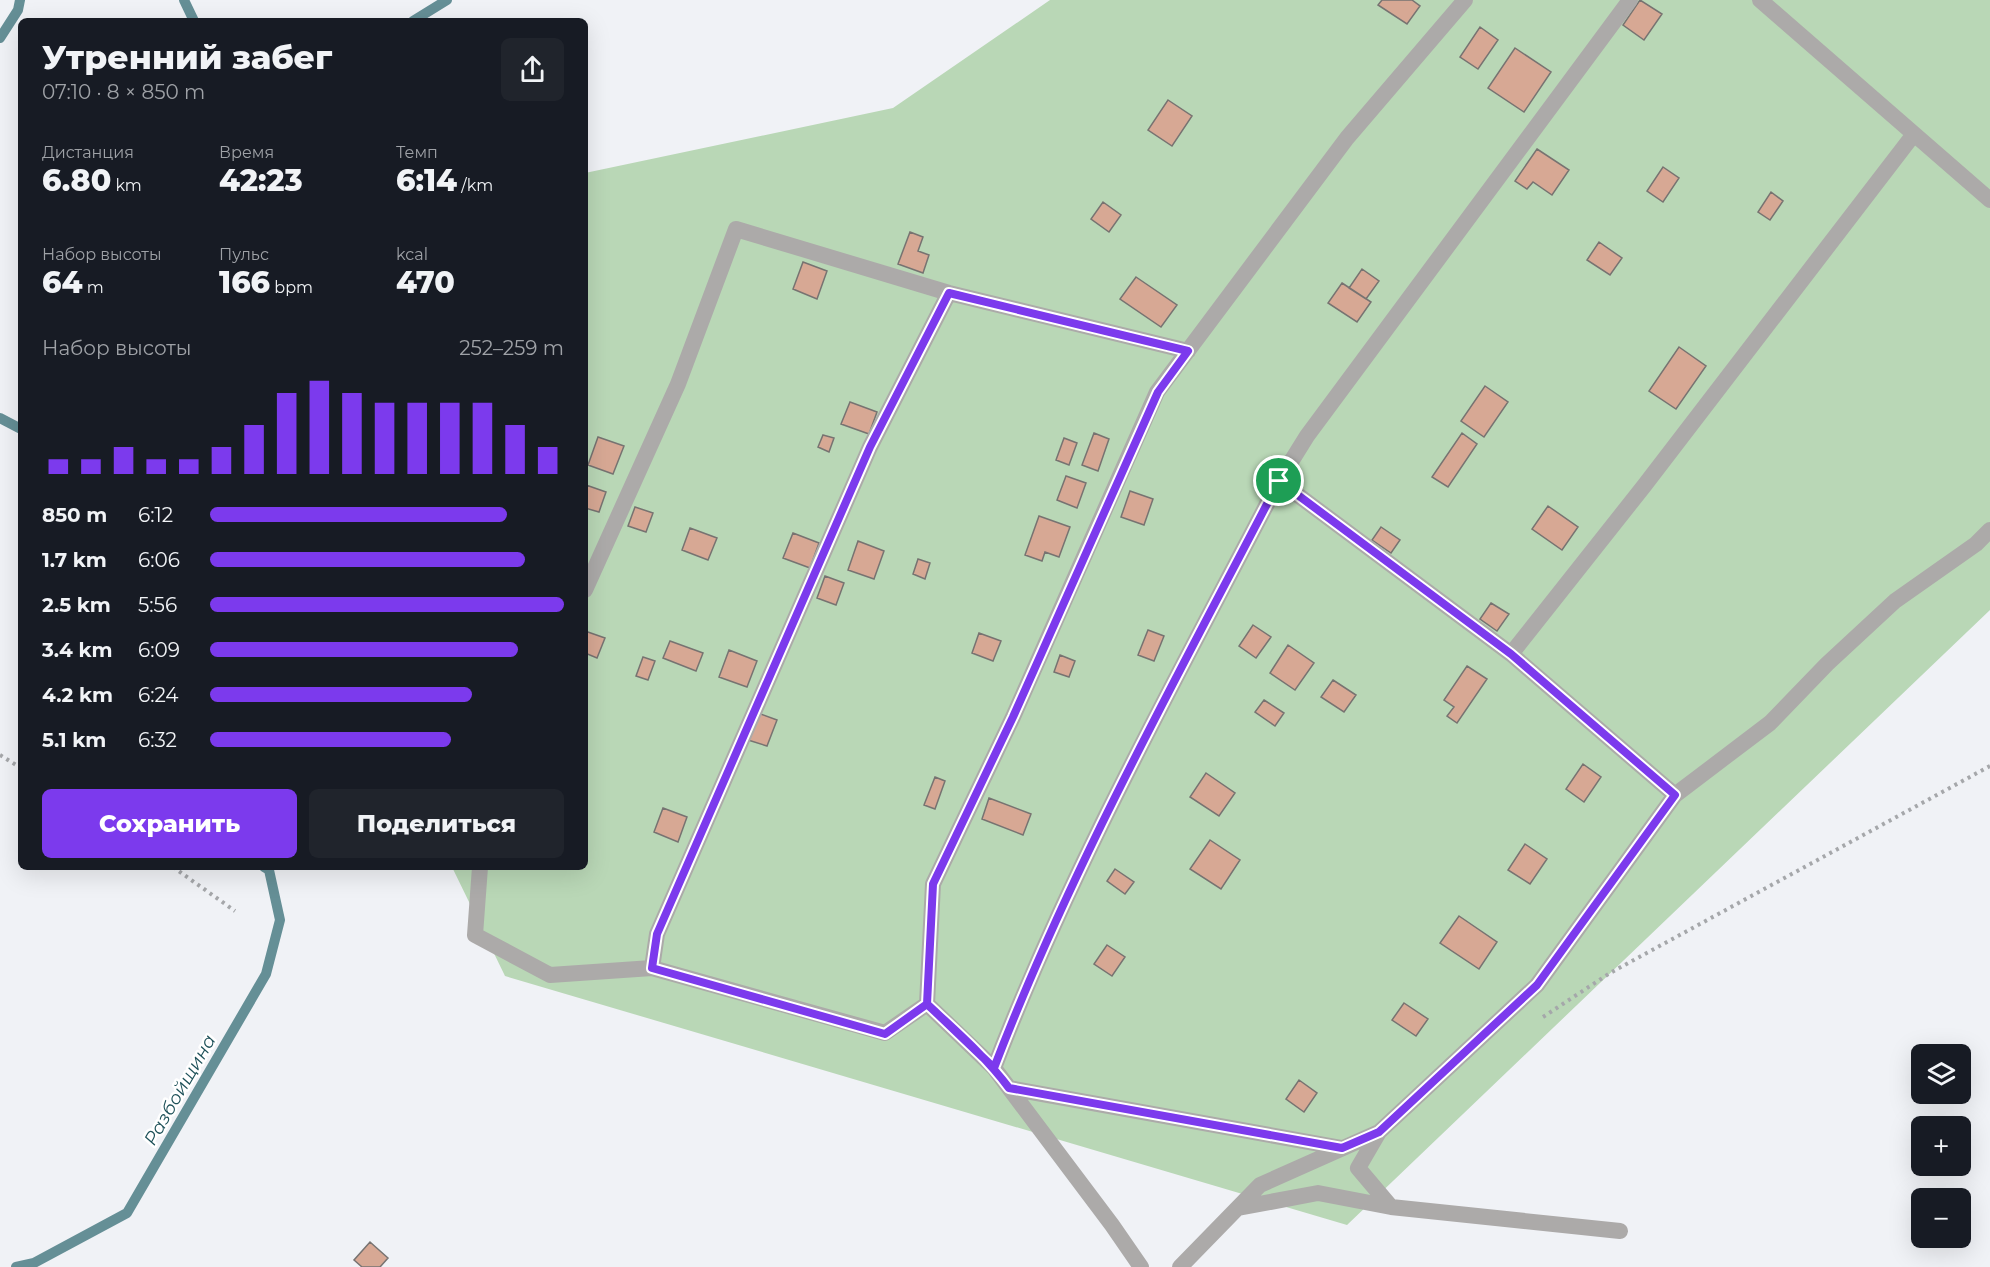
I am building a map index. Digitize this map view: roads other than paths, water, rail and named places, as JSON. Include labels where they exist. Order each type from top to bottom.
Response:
[{"type":"lane","points":[[1141,1267],[1113,1225],[994,1068],[927,1004],[933,884],[1013,717],[1158,392],[1347,138],[1465,0]]},
{"type":"lane","points":[[994,1068],[1017,1007],[1082,863],[1279,481],[1307,436],[1630,0]]},
{"type":"lane","points":[[1760,0],[1990,200]]},
{"type":"lane","points":[[1511,654],[1652,476],[1914,134]]},
{"type":"lane","points":[[588,583],[678,384],[736,229],[949,293],[1188,351]]},
{"type":"lane","points":[[652,968],[657,934],[870,447],[949,293]]},
{"type":"lane","points":[[1279,481],[1511,654],[1675,795]]},
{"type":"lane","points":[[1391,1207],[1358,1168],[1379,1132],[1537,985],[1675,795],[1770,723],[1827,664],[1895,601],[1976,544],[1990,530]]},
{"type":"lane","points":[[480,870],[475,935],[550,975],[652,968],[885,1034],[927,1004]]},
{"type":"lane","points":[[1009,1088],[1342,1148]]},
{"type":"lane","points":[[1180,1267],[1260,1185],[1379,1132]]},
{"type":"lane","points":[[1238,1208],[1318,1193],[1391,1207],[1620,1231]]},
{"type":"waterway","name":"Разбойщина","points":[[0,38],[18,10],[20,0]]},
{"type":"waterway","name":"Разбойщина","points":[[184,0],[193,18]]},
{"type":"waterway","name":"Разбойщина","points":[[418,18],[447,0]]},
{"type":"waterway","name":"Разбойщина","points":[[0,418],[18,427]]},
{"type":"waterway","name":"Разбойщина","points":[[16,1267],[34,1263],[127,1213],[266,974],[280,920],[269,870]]}]
